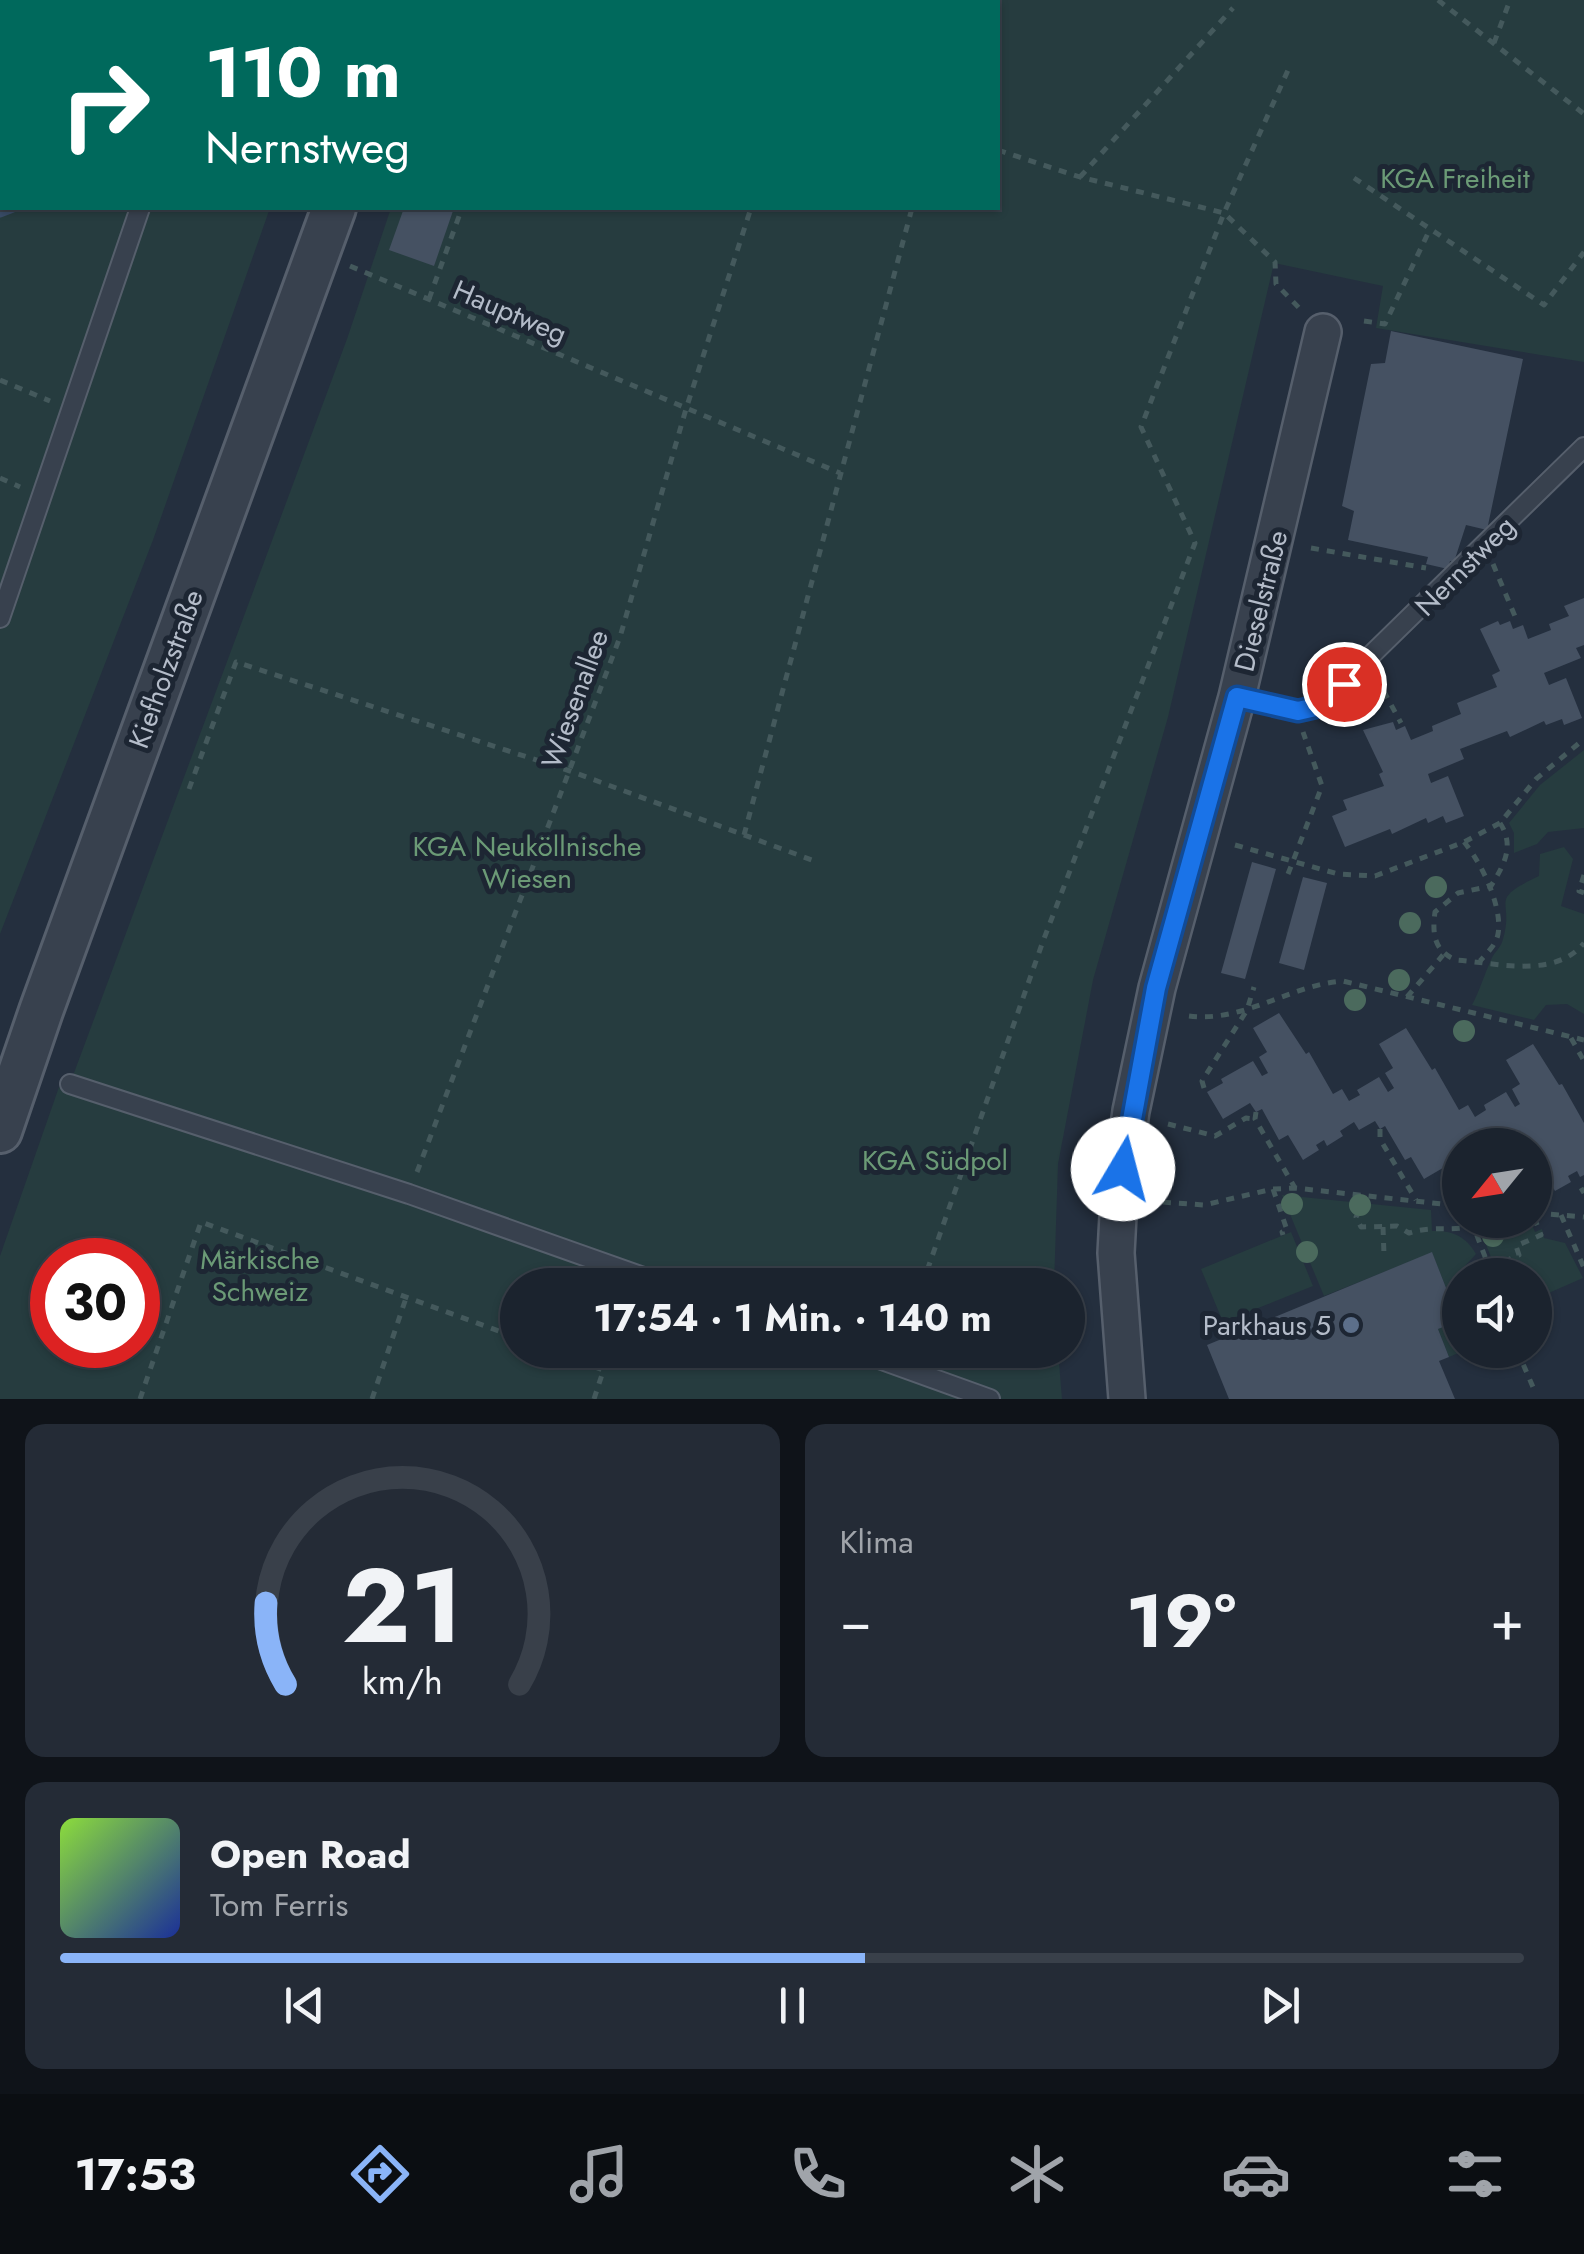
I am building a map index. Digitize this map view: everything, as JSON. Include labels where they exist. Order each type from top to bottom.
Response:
[{"type":"street","name":"Kiefholzstraße","points":[[0,1131],[40,1011],[333,210]]},
{"type":"street","name":"Dieselstraße","points":[[1126,1399],[1117,1300],[1119,1198],[1131,1112],[1156,988],[1237,697],[1323,332]]},
{"type":"lane","points":[[0,618],[139,210]]},
{"type":"lane","name":"Nernstweg","points":[[1298,711],[1320,706],[1368,662],[1584,448]]},
{"type":"lane","points":[[1237,697],[1298,711]]},
{"type":"lane","points":[[70,1084],[409,1194],[618,1268]]},
{"type":"lane","points":[[904,1368],[990,1399]]},
{"type":"path","points":[[1438,0],[1584,114]]},
{"type":"path","points":[[1494,43],[1510,0]]},
{"type":"path","points":[[1080,177],[1233,8]]},
{"type":"path","points":[[928,1268],[1042,944],[1196,543],[1141,427],[1224,213],[1289,68]]},
{"type":"path","points":[[1000,151],[1080,177],[1224,213],[1274,262],[1276,284],[1323,332]]},
{"type":"path","points":[[1354,178],[1544,305],[1584,252]]},
{"type":"path","points":[[428,300],[461,210]]},
{"type":"path","name":"Wiesenallee","points":[[409,1194],[620,637],[686,408],[750,210]]},
{"type":"path","points":[[744,835],[911,210]]},
{"type":"path","points":[[1364,321],[1384,324],[1430,229]]},
{"type":"path","name":"Hauptweg","points":[[318,253],[840,473]]},
{"type":"path","points":[[0,380],[71,410]]},
{"type":"path","points":[[1485,546],[1517,621]]},
{"type":"path","points":[[1310,548],[1458,573]]},
{"type":"path","points":[[189,789],[236,662],[570,771],[812,860]]},
{"type":"path","points":[[1368,662],[1401,723]]},
{"type":"path","points":[[1288,874],[1322,786],[1298,711]]},
{"type":"path","points":[[1235,845],[1338,874],[1375,876],[1464,842],[1500,823],[1536,779],[1584,739]]},
{"type":"path","points":[[1500,823],[1508,834],[1507,860],[1491,886],[1458,893],[1446,899],[1435,912],[1435,942],[1443,955],[1456,960],[1553,965],[1574,956],[1584,943]]},
{"type":"path","points":[[1464,842],[1491,886],[1499,929],[1492,948],[1480,962]]},
{"type":"path","points":[[1584,875],[1579,891],[1584,893]]},
{"type":"path","points":[[1407,997],[1443,955]]},
{"type":"path","points":[[1188,1016],[1247,1010],[1316,983],[1343,981],[1584,1040]]},
{"type":"path","points":[[1204,1088],[1202,1081],[1247,1010],[1254,987]]},
{"type":"path","points":[[1572,1038],[1584,1060]]},
{"type":"path","points":[[1168,1124],[1215,1136],[1255,1116],[1295,1188]]},
{"type":"path","points":[[1380,1129],[1380,1138],[1416,1200]]},
{"type":"path","points":[[1119,1198],[1204,1205],[1273,1189],[1295,1188],[1442,1204]]},
{"type":"path","points":[[1273,1189],[1287,1230],[1283,1235]]},
{"type":"path","points":[[1364,1196],[1365,1203],[1356,1217],[1361,1228],[1396,1226],[1409,1233],[1432,1226],[1442,1227]]},
{"type":"path","points":[[1552,1214],[1584,1217]]},
{"type":"path","points":[[1561,1215],[1584,1268]]},
{"type":"path","points":[[140,1399],[201,1222],[500,1331]]},
{"type":"path","points":[[1383,1226],[1384,1255]]},
{"type":"path","points":[[1512,1258],[1519,1254],[1516,1246],[1533,1238]]},
{"type":"path","points":[[372,1399],[406,1297]]},
{"type":"path","points":[[594,1399],[603,1370],[598,1368]]},
{"type":"path","points":[[1525,1368],[1536,1394]]},
{"type":"green space","name":"KGA Neuköllnische Wiesen","points":[[1000,0],[1584,0],[1584,362],[1376,328],[1383,286],[1274,263],[1168,717],[1093,980],[1058,1164],[1055,1268],[500,1268],[500,1368],[1059,1368],[1062,1399],[0,1399],[0,1256],[59,1087],[68,1090],[347,339],[390,210],[1000,210]]},
{"type":"green space","points":[[0,210],[269,210],[153,540],[0,934]]},
{"type":"green space","points":[[1584,750],[1584,828],[1548,832],[1537,844],[1514,853],[1514,833],[1509,823],[1540,785]]},
{"type":"green space","points":[[1564,847],[1573,859],[1561,906],[1584,914],[1584,1014],[1567,1004],[1546,1005],[1534,1020],[1472,1005],[1502,942],[1507,896],[1539,876],[1540,854]]},
{"type":"green space","points":[[1282,1195],[1431,1210],[1432,1231],[1442,1232],[1442,1238],[1462,1238],[1476,1254],[1472,1258],[1442,1258],[1442,1278],[1432,1253],[1324,1296]]},
{"type":"green space","points":[[1291,1232],[1313,1286],[1223,1322],[1201,1269]]},
{"type":"green space","points":[[1484,1238],[1544,1238],[1565,1243],[1583,1278],[1552,1292],[1552,1258],[1491,1258]]},
{"type":"building","points":[[403,210],[453,210],[434,266],[389,250]]},
{"type":"building","points":[[1391,331],[1523,359],[1487,530],[1466,525],[1448,569],[1426,564],[1428,557],[1348,540],[1354,511],[1342,506],[1371,364],[1385,363]]},
{"type":"building","points":[[1584,598],[1584,645],[1576,648],[1581,658],[1544,673],[1549,685],[1566,678],[1582,718],[1564,725],[1562,719],[1546,725],[1544,721],[1510,737],[1507,731],[1460,749],[1464,759],[1428,774],[1431,783],[1448,776],[1464,816],[1446,823],[1443,816],[1428,823],[1426,818],[1392,834],[1390,829],[1345,847],[1332,816],[1347,810],[1343,800],[1384,786],[1379,774],[1383,772],[1363,730],[1393,722],[1396,730],[1405,726],[1411,740],[1433,731],[1432,726],[1461,714],[1457,703],[1497,687],[1492,675],[1500,671],[1480,629],[1498,621],[1500,625],[1510,621],[1513,629],[1523,625],[1528,639],[1551,630],[1549,624],[1569,616],[1564,606]]},
{"type":"building","points":[[1252,862],[1276,869],[1245,979],[1221,973]]},
{"type":"building","points":[[1303,877],[1327,883],[1304,970],[1279,963]]},
{"type":"building","points":[[1279,1013],[1306,1054],[1309,1052],[1333,1094],[1342,1089],[1349,1101],[1360,1095],[1357,1090],[1379,1077],[1388,1092],[1394,1088],[1385,1073],[1393,1068],[1379,1044],[1406,1028],[1459,1110],[1468,1105],[1475,1117],[1486,1110],[1484,1105],[1506,1092],[1515,1107],[1520,1104],[1512,1089],[1520,1084],[1506,1060],[1533,1044],[1584,1123],[1584,1175],[1580,1177],[1577,1171],[1568,1176],[1571,1182],[1555,1191],[1552,1128],[1442,1128],[1442,1168],[1424,1179],[1411,1157],[1405,1160],[1385,1126],[1380,1129],[1375,1121],[1359,1130],[1354,1122],[1340,1131],[1343,1136],[1327,1146],[1324,1140],[1316,1145],[1319,1150],[1303,1160],[1288,1135],[1279,1140],[1262,1109],[1256,1112],[1250,1103],[1223,1119],[1207,1092],[1253,1061],[1262,1076],[1268,1073],[1259,1057],[1267,1052],[1253,1028]]},
{"type":"building","name":"Parkhaus 5","points":[[1432,1252],[1442,1278],[1439,1361],[1455,1399],[1229,1399],[1207,1345]]},
{"type":"waterway","points":[[0,213],[8,210]]},
{"type":"place","name":"Parkhaus 5","points":[[1351,1325]]},
{"type":"route","points":[[1123,1169],[1156,988],[1237,697],[1298,711],[1320,706],[1344,684]]},
{"type":"park label","name":"KGA Freiheit","points":[[1455,178]]},
{"type":"park label","name":"KGA Südpol","points":[[935,1160]]},
{"type":"park label","name":"Märkische Schweiz","points":[[260,1275]]}]
